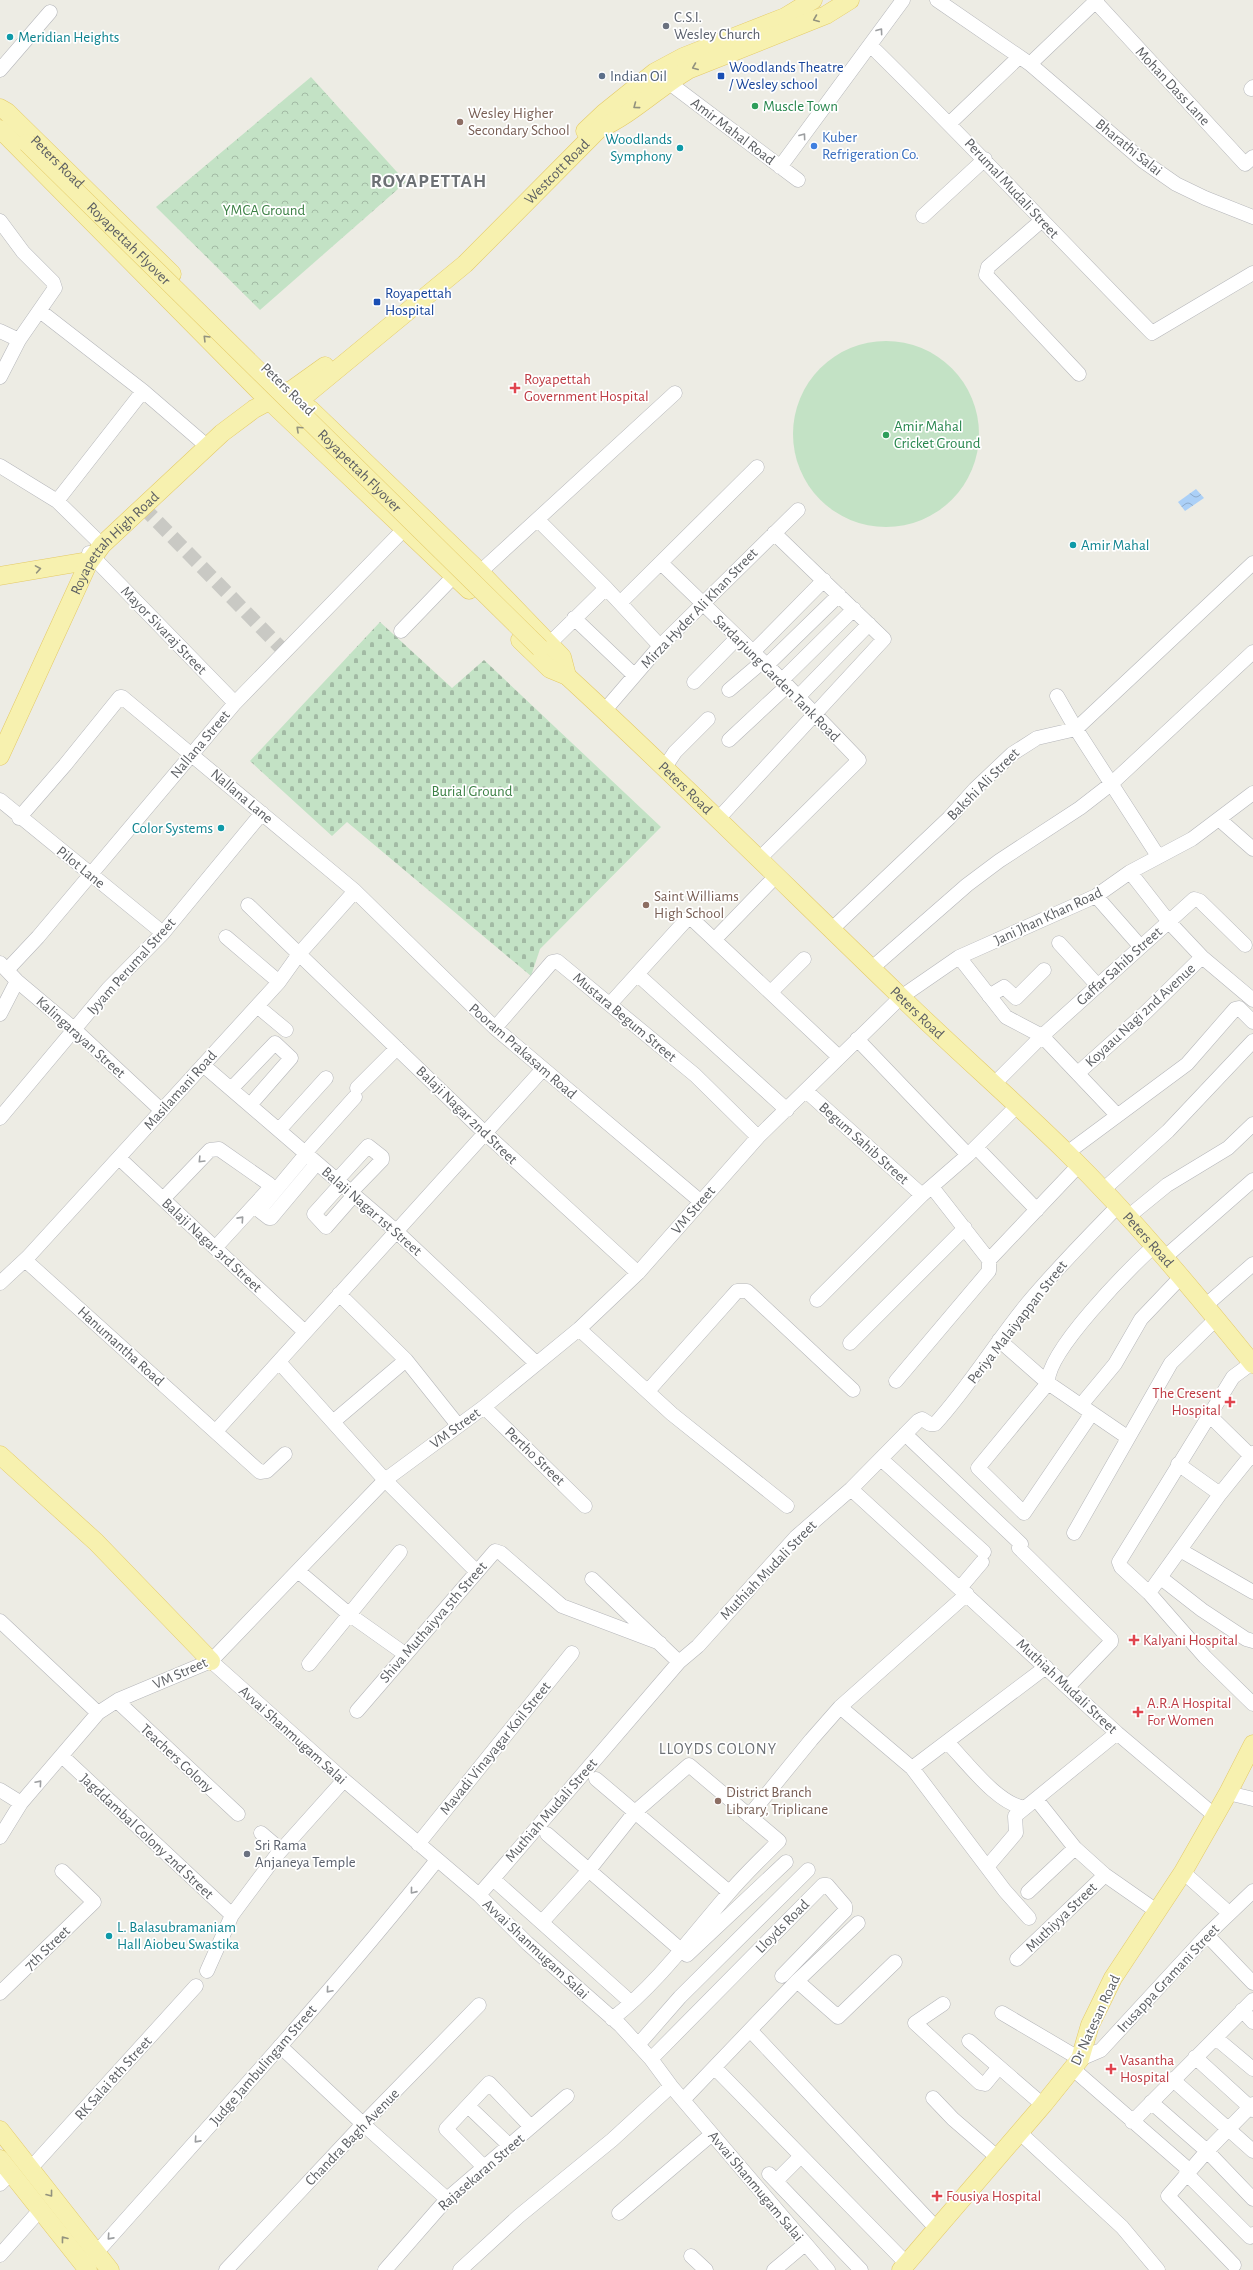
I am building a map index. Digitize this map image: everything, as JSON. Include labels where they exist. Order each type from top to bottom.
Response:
[{"type":"main road","name":"Westcott Road","points":[[295,395],[465,264],[599,129],[613,123],[668,82],[688,70],[826,15],[850,0]]},
{"type":"main road","name":"Westcott Road","points":[[295,395],[394,319],[487,230],[541,173],[604,113],[647,78],[682,57],[785,17],[810,1]]},
{"type":"main road","name":"Peters Road","points":[[0,108],[7,112],[97,198],[215,318],[480,572],[545,646]]},
{"type":"main road","name":"Royapettah Flyover","points":[[0,112],[5,132],[545,646],[567,676]]},
{"type":"main road","name":"Peters Road","points":[[5,132],[264,396],[550,669],[567,676],[666,767],[776,876],[901,996],[995,1083],[1073,1159],[1123,1211],[1180,1278],[1251,1357]]},
{"type":"main road","points":[[264,396],[295,395]]},
{"type":"main road","name":"Royapettah High Road","points":[[0,743],[92,554],[181,470],[204,444],[222,433],[264,396]]},
{"type":"main road","points":[[0,576],[92,554]]},
{"type":"main road","name":"Royapettah High Road","points":[[0,756],[92,554]]},
{"type":"main road","points":[[0,1455],[96,1542],[211,1661]]},
{"type":"main road","name":"Dr Natesan Road","points":[[903,2267],[1043,2105],[1076,2064],[1090,2025],[1113,1978],[1183,1872],[1214,1815],[1228,1793],[1253,1744]]},
{"type":"main road","points":[[0,2130],[30,2169],[90,2263]]},
{"type":"main road","points":[[0,2159],[6,2178],[40,2210],[90,2263],[110,2270]]},
{"type":"street","points":[[780,167],[903,0]]},
{"type":"street","name":"Bharathi Salai","points":[[938,0],[1024,60],[1148,165],[1176,184],[1205,198],[1253,217]]},
{"type":"street","points":[[950,123],[1095,0]]},
{"type":"street","name":"Mohan Dass Lane","points":[[1095,0],[1245,164],[1253,157]]},
{"type":"street","points":[[0,70],[50,12]]},
{"type":"street","name":"Perumal Mudali Street","points":[[870,46],[950,123],[1041,221],[1152,333],[1253,273]]},
{"type":"street","points":[[647,78],[668,82]]},
{"type":"street","name":"Amir Mahal Road","points":[[668,82],[798,180]]},
{"type":"street","points":[[923,216],[985,159]]},
{"type":"street","points":[[0,221],[23,252],[52,282],[55,288],[19,340],[0,377]]},
{"type":"street","points":[[1041,221],[988,266],[986,275],[1079,374]]},
{"type":"street","points":[[40,311],[143,391],[204,444]]},
{"type":"street","points":[[0,331],[19,340]]},
{"type":"street","points":[[57,501],[143,391]]},
{"type":"street","points":[[480,572],[675,394]]},
{"type":"street","name":"Mayor Sivaraj Street","points":[[0,466],[57,501],[92,554],[235,703]]},
{"type":"street","points":[[620,603],[757,467]]},
{"type":"street","name":"Mirza Hyder Ali Khan Street","points":[[605,710],[660,646],[798,510]]},
{"type":"street","name":"Nallana Street","points":[[4,966],[38,937],[235,703],[404,528],[420,514]]},
{"type":"street","points":[[538,520],[606,588],[660,646]]},
{"type":"street","points":[[719,818],[884,639],[774,533]]},
{"type":"street","name":"Sardarjung Garden Tank Road","points":[[661,563],[761,660],[858,759],[759,859]]},
{"type":"street","points":[[1076,729],[1253,563]]},
{"type":"street","points":[[401,631],[454,576]]},
{"type":"street","points":[[761,660],[824,580]]},
{"type":"street","points":[[545,646],[606,588]]},
{"type":"street","points":[[729,690],[761,660],[839,595]]},
{"type":"street","points":[[729,740],[854,609]]},
{"type":"street","points":[[574,618],[634,675]]},
{"type":"street","points":[[798,697],[870,624]]},
{"type":"street","points":[[694,682],[737,638]]},
{"type":"street","points":[[872,968],[967,885],[998,861],[1080,808],[1111,784],[1253,652]]},
{"type":"street","name":"Nallana Lane","points":[[19,818],[121,696],[355,891]]},
{"type":"street","points":[[1057,696],[1076,729],[1158,856]]},
{"type":"street","points":[[666,767],[675,752],[708,720]]},
{"type":"street","name":"Bakshi Ali Street","points":[[832,929],[949,818],[975,789],[1012,754],[1037,738],[1076,729]]},
{"type":"street","name":"Jani Jhan Khan Road","points":[[901,996],[959,957],[1096,896],[1130,872],[1192,839],[1220,820],[1253,793]]},
{"type":"street","name":"Pilot Lane","points":[[0,800],[19,818],[163,933]]},
{"type":"street","name":"Iyyam Perumal Street","points":[[0,1118],[108,989],[163,933],[262,813]]},
{"type":"street","points":[[1220,820],[1253,848]]},
{"type":"street","points":[[1130,872],[1169,922],[1202,957],[1253,1000]]},
{"type":"street","points":[[715,939],[776,876]]},
{"type":"street","name":"Masilamani Road","points":[[0,1284],[25,1260],[279,982],[299,954],[355,891]]},
{"type":"street","name":"Pooram Prakasam Road","points":[[355,891],[494,1028],[700,1201]]},
{"type":"street","points":[[1096,896],[1140,946]]},
{"type":"street","name":"Gaffar Sahib Street","points":[[995,1083],[1042,1036],[1140,946],[1194,900],[1200,901],[1245,945]]},
{"type":"street","name":"Balaji Nagar 2nd Street","points":[[248,905],[485,1133],[638,1273]]},
{"type":"street","points":[[610,1004],[687,919],[693,919],[839,1057]]},
{"type":"street","points":[[226,937],[279,982]]},
{"type":"street","points":[[1059,943],[1098,986]]},
{"type":"street","points":[[959,957],[1006,1017],[1042,1036],[1117,1115]]},
{"type":"street","name":"Koyaau Nagi 2nd Avenue","points":[[1078,1073],[1144,1013],[1202,957]]},
{"type":"street","points":[[771,992],[804,959]]},
{"type":"street","name":"Mustara Begum Street","points":[[494,1028],[555,961],[560,963],[695,1075],[758,1137]]},
{"type":"street","name":"Kalingarayan Street","points":[[4,966],[17,981],[74,1028],[162,1110]]},
{"type":"street","points":[[989,996],[1004,987],[1016,998],[1044,970]]},
{"type":"street","points":[[637,974],[787,1110]]},
{"type":"street","points":[[0,1014],[17,981]]},
{"type":"street","name":"VM Street","points":[[0,1837],[21,1803],[98,1713],[116,1701],[211,1661],[384,1480],[457,1424],[484,1407],[579,1329],[638,1273],[758,1137],[901,996]]},
{"type":"street","points":[[257,1006],[286,1030]]},
{"type":"street","points":[[896,1381],[989,1271],[989,1260],[1037,1210],[1073,1159],[1117,1115],[1187,1064],[1235,1009],[1239,1008],[1253,1022]]},
{"type":"street","points":[[857,1039],[972,1151],[1037,1210]]},
{"type":"street","points":[[1103,1190],[1168,1131],[1253,1041]]},
{"type":"street","points":[[231,1089],[276,1043],[291,1058],[250,1105]]},
{"type":"street","points":[[317,1163],[271,1218],[260,1211],[356,1093],[397,1048]]},
{"type":"street","name":"Balaji Nagar 1st Street","points":[[203,1065],[396,1231],[536,1363]]},
{"type":"street","points":[[216,1431],[543,1070]]},
{"type":"street","points":[[279,1130],[326,1078]]},
{"type":"street","name":"Begum Sahib Street","points":[[806,1090],[927,1191],[965,1228],[989,1260]]},
{"type":"street","points":[[817,1300],[927,1191],[972,1151],[1018,1105]]},
{"type":"street","name":"Periya Malaiyappan Street","points":[[905,1434],[920,1419],[935,1424],[956,1402],[999,1340],[1070,1255],[1123,1211],[1228,1148],[1253,1124]]},
{"type":"street","points":[[331,1230],[364,1142]]},
{"type":"street","points":[[163,1199],[210,1150],[214,1148],[219,1149],[269,1184],[270,1188],[215,1248]]},
{"type":"street","name":"Balaji Nagar 3rd Street","points":[[119,1158],[305,1332]]},
{"type":"street","points":[[1180,1278],[1141,1319],[1024,1513],[978,1468],[1048,1383],[1048,1378],[1056,1361],[1084,1320],[1121,1276],[1159,1252],[1253,1181]]},
{"type":"street","points":[[850,1343],[965,1228]]},
{"type":"street","name":"Hanumantha Road","points":[[25,1260],[260,1472],[267,1471],[285,1454]]},
{"type":"street","points":[[1074,1534],[1127,1437],[1171,1363],[1210,1312],[1253,1264]]},
{"type":"street","points":[[648,1391],[737,1291],[747,1291],[853,1390]]},
{"type":"street","points":[[339,1294],[406,1360],[457,1424]]},
{"type":"street","points":[[579,1329],[672,1414],[787,1506]]},
{"type":"street","points":[[999,1340],[1048,1383],[1127,1437]]},
{"type":"street","points":[[1251,1357],[1233,1377],[1178,1464],[1120,1560],[1120,1567],[1149,1593],[1205,1657],[1253,1704]]},
{"type":"street","points":[[334,1421],[406,1360]]},
{"type":"street","points":[[279,1362],[334,1421],[384,1480],[476,1571]]},
{"type":"street","name":"Pertho Street","points":[[484,1407],[586,1506]]},
{"type":"street","points":[[1149,1593],[1220,1494],[1252,1456],[1209,1415]]},
{"type":"street","points":[[851,1489],[905,1434],[1021,1544],[1019,1548],[1111,1639],[1111,1642],[1068,1687]]},
{"type":"street","points":[[749,1816],[840,1707],[963,1591],[983,1557],[881,1459]]},
{"type":"street","points":[[1178,1464],[1220,1494]]},
{"type":"street","name":"Muthiah Mudali Street","points":[[479,1895],[679,1662],[698,1646],[796,1537],[851,1489],[1117,1733],[1214,1815]]},
{"type":"street","points":[[1180,1550],[1253,1592]]},
{"type":"street","name":"Shiva Muthaiyva 5th Street","points":[[357,1711],[476,1571],[495,1551],[501,1553],[562,1606],[660,1643]]},
{"type":"street","points":[[309,1664],[400,1552]]},
{"type":"street","points":[[298,1571],[350,1615],[405,1654]]},
{"type":"street","points":[[592,1578],[679,1662]]},
{"type":"street","points":[[1161,1578],[1202,1610],[1246,1639],[1253,1641]]},
{"type":"street","points":[[0,1621],[98,1713]]},
{"type":"street","name":"Mavadi Vinayagar Koil Street","points":[[418,1844],[572,1653]]},
{"type":"street","name":"Avvai Shanmugam Salai","points":[[211,1661],[344,1780],[479,1895],[527,1943],[616,2022],[651,2059],[671,2086],[828,2270]]},
{"type":"street","points":[[912,1768],[1046,1667]]},
{"type":"street","name":"Teachers Colony","points":[[116,1701],[238,1814]]},
{"type":"street","points":[[840,1707],[912,1768],[987,1867],[1029,1918]]},
{"type":"street","points":[[987,1867],[1016,1833],[1015,1816],[1117,1733]]},
{"type":"street","points":[[947,1742],[990,1788],[1011,1805],[1025,1808]]},
{"type":"street","name":"Jagddambal Colony 2nd Street","points":[[62,1756],[232,1915]]},
{"type":"street","points":[[542,1922],[588,1870],[635,1812],[689,1765],[779,1841],[729,1892],[681,1950],[616,2022]]},
{"type":"street","points":[[596,1778],[729,1892]]},
{"type":"street","points":[[207,1971],[232,1915],[281,1850],[344,1780]]},
{"type":"street","points":[[0,1790],[21,1803]]},
{"type":"street","points":[[1228,1793],[1253,1799]]},
{"type":"street","points":[[1036,1799],[1075,1848],[1105,1875],[1158,1912]]},
{"type":"street","points":[[261,1832],[281,1850]]},
{"type":"street","points":[[547,1834],[681,1950]]},
{"type":"street","points":[[1028,1892],[1075,1848]]},
{"type":"street","name":"Judge Jambulingam Street","points":[[90,2263],[392,1917],[437,1860]]},
{"type":"street","points":[[616,2022],[786,1862]]},
{"type":"street","points":[[638,2045],[680,1997],[808,1870]]},
{"type":"street","name":"7th Street","points":[[0,1993],[94,1902],[62,1871]]},
{"type":"street","points":[[1183,1872],[1229,1913]]},
{"type":"street","name":"Muthiyya Street","points":[[1017,1959],[1105,1875]]},
{"type":"street","points":[[493,1878],[625,1997]]},
{"type":"street","name":"Lloyds Road","points":[[651,2059],[823,1885],[827,1885],[845,1906],[845,1911],[782,1976]]},
{"type":"street","name":"Irusappa Gramani Street","points":[[1076,2064],[1101,2050],[1207,1935],[1253,1891]]},
{"type":"street","points":[[683,2100],[797,1981],[858,1923]]},
{"type":"street","points":[[1207,1935],[1253,1983]]},
{"type":"street","points":[[797,1981],[838,2017],[895,1962]]},
{"type":"street","name":"RK Salai 8th Street","points":[[30,2169],[196,1986]]},
{"type":"street","points":[[1132,2122],[1172,2079],[1216,2039],[1253,2000]]},
{"type":"street","points":[[944,2004],[915,2024],[980,2083],[984,2084],[999,2067]]},
{"type":"street","name":"Chandra Bagh Avenue","points":[[226,2270],[363,2124],[479,2005]]},
{"type":"street","points":[[1242,2010],[1253,2022]]},
{"type":"street","points":[[1002,2013],[1076,2064],[1132,2122],[1188,2172],[1250,2237],[1253,2234]]},
{"type":"street","points":[[750,2030],[936,2228]]},
{"type":"street","points":[[1216,2039],[1253,2069]]},
{"type":"street","points":[[969,2041],[1043,2105]]},
{"type":"street","points":[[280,2046],[363,2124],[447,2199]]},
{"type":"street","points":[[1195,2057],[1252,2107],[1207,2151],[1168,2196],[1234,2265]]},
{"type":"street","points":[[715,2068],[801,2156],[903,2267]]},
{"type":"street","points":[[1172,2079],[1253,2151]]},
{"type":"street","points":[[485,2168],[446,2129],[488,2083],[531,2127]]},
{"type":"street","points":[[460,2270],[519,2216],[612,2140],[671,2086]]},
{"type":"street","name":"Rajasekaran Street","points":[[385,2270],[447,2199],[485,2168],[567,2096]]},
{"type":"street","points":[[933,2098],[953,2119],[997,2157]]},
{"type":"street","points":[[1151,2102],[1207,2151],[1253,2199]]},
{"type":"street","points":[[468,2106],[510,2146]]},
{"type":"street","points":[[1019,2132],[1112,2217],[1158,2270]]},
{"type":"street","points":[[619,2213],[712,2134]]},
{"type":"street","points":[[801,2156],[772,2178],[861,2270]]},
{"type":"street","points":[[0,2255],[40,2210]]},
{"type":"street","points":[[774,2270],[805,2244]]},
{"type":"street","points":[[691,2256],[706,2270]]},
{"type":"green space","name":"YMCA Ground","points":[[311,77],[406,182],[260,310],[156,207]]},
{"type":"green space","name":"Amir Mahal Cricket Ground","points":[[895,341],[904,342],[922,348],[938,356],[952,368],[964,382],[972,398],[978,416],[978,452],[972,470],[964,486],[952,500],[938,512],[922,520],[904,526],[877,527],[868,526],[850,520],[834,512],[820,500],[808,486],[800,470],[794,452],[793,425],[794,416],[800,398],[808,382],[820,368],[834,356],[850,348],[868,342]]},
{"type":"green space","name":"Burial Ground","points":[[380,622],[452,688],[484,660],[661,827],[540,949],[531,976],[347,822],[332,836],[250,761]]},
{"type":"water","points":[[1196,489],[1204,498],[1185,511],[1178,502]]},
{"type":"tunnel","points":[[143,507],[285,652]]},
{"type":"place","name":"C.S.I. Wesley Church","points":[[666,26]]},
{"type":"place","name":"Meridian Heights","points":[[10,37]]},
{"type":"place","name":"Indian Oil","points":[[602,76]]},
{"type":"place","name":"Woodlands Theatre / Wesley school","points":[[721,76]]},
{"type":"place","name":"Muscle Town","points":[[755,106]]},
{"type":"place","name":"Wesley Higher Secondary School","points":[[460,122]]},
{"type":"place","name":"Kuber Refrigeration Co.","points":[[814,146]]},
{"type":"place","name":"Woodlands Symphony","points":[[680,148]]},
{"type":"place","name":"Royapettah Hospital","points":[[377,302]]},
{"type":"place","name":"Royapettah Government Hospital","points":[[515,388]]},
{"type":"place","name":"Amir Mahal Cricket Ground","points":[[886,435]]},
{"type":"place","name":"Amir Mahal","points":[[1073,545]]},
{"type":"place","name":"Color Systems","points":[[221,828]]},
{"type":"place","name":"Saint Williams High School","points":[[646,905]]},
{"type":"place","name":"The Cresent Hospital","points":[[1230,1402]]},
{"type":"place","name":"Kalyani Hospital","points":[[1134,1640]]},
{"type":"place","name":"A.R.A Hospital For Women","points":[[1138,1712]]},
{"type":"place","name":"District Branch Library, Triplicane","points":[[718,1801]]},
{"type":"place","name":"Sri Rama Anjaneya Temple","points":[[247,1854]]},
{"type":"place","name":"L. Balasubramaniam Hall Aiobeu Swastika","points":[[109,1936]]},
{"type":"place","name":"Vasantha Hospital","points":[[1111,2069]]},
{"type":"place","name":"Fousiya Hospital","points":[[937,2196]]},
{"type":"district","name":"ROYAPETTAH","points":[[429,180]]},
{"type":"district","name":"LLOYDS COLONY","points":[[718,1748]]}]
